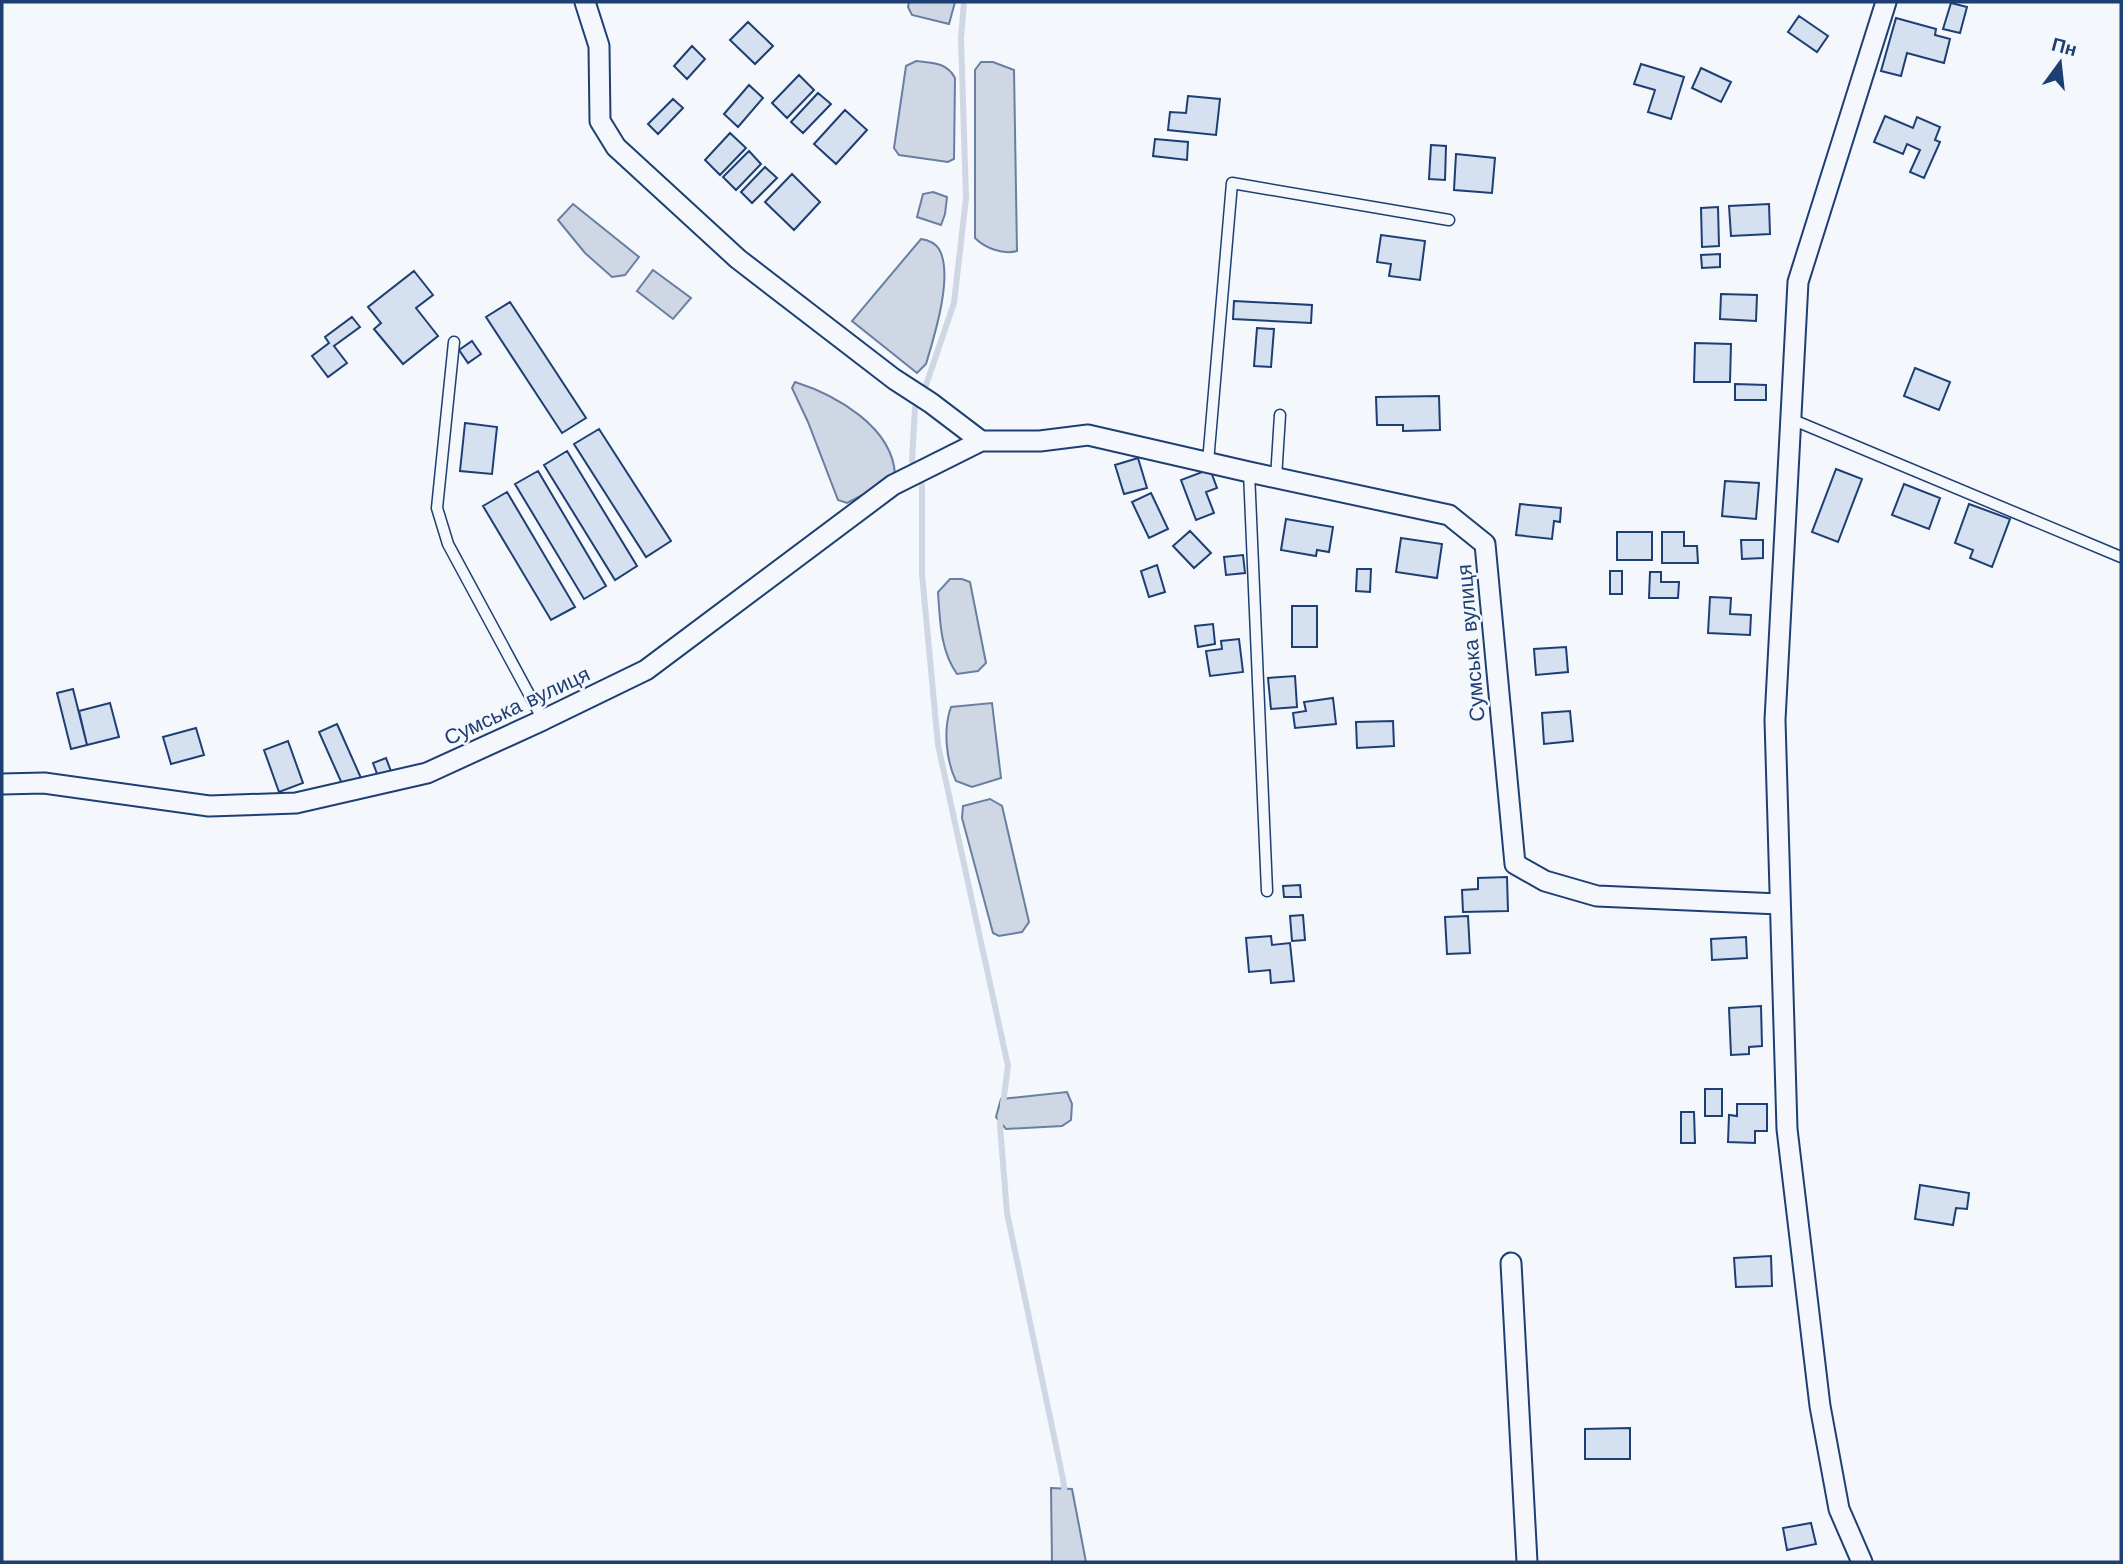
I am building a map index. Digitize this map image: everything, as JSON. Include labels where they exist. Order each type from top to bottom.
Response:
[{"type":"street","points":[[584,2],[599,46],[600,121],[616,147],[738,259],[981,442]]},
{"type":"street","points":[[1862,1562],[1839,1509],[1820,1406],[1787,1129],[1774,720],[1798,282],[1886,2]]},
{"type":"street","name":"Сумська вулиця","points":[[2,784],[44,783],[209,806],[296,803],[427,773],[646,670],[892,485],[981,442],[1040,441],[1088,435],[1449,515],[1485,544],[1516,864],[1545,881],[1597,896],[1779,904]]},
{"type":"street","points":[[1511,1263],[1527,1562]]},
{"type":"lane","points":[[1208,462],[1231,183],[1449,220]]},
{"type":"lane","points":[[454,342],[437,508],[448,544],[543,720]]},
{"type":"lane","points":[[1276,478],[1280,415]]},
{"type":"lane","points":[[1791,419],[2121,557]]},
{"type":"lane","points":[[1250,472],[1267,891]]},
{"type":"shaded area","points":[[909,2],[955,2],[949,24],[912,15]]},
{"type":"shaded area","points":[[916,61],[943,66],[955,78],[954,159],[948,162],[899,155],[894,148],[906,66]]},
{"type":"shaded area","points":[[981,62],[993,62],[1014,70],[1017,251],[1012,252],[994,250],[975,238],[975,70]]},
{"type":"shaded area","points":[[933,192],[947,197],[941,225],[917,217],[923,194]]},
{"type":"shaded area","points":[[573,204],[639,257],[625,275],[612,277],[585,253],[558,220]]},
{"type":"shaded area","points":[[921,239],[931,242],[939,249],[943,260],[944,290],[926,364],[917,373],[852,321]]},
{"type":"shaded area","points":[[653,270],[691,298],[673,319],[637,291]]},
{"type":"shaded area","points":[[795,382],[844,404],[873,428],[892,458],[895,475],[888,482],[847,503],[838,500],[792,388]]},
{"type":"shaded area","points":[[950,579],[970,582],[986,663],[978,671],[957,674],[947,655],[940,624],[938,592]]},
{"type":"shaded area","points":[[992,703],[1001,778],[972,787],[956,781],[948,754],[947,725],[951,707]]},
{"type":"shaded area","points":[[990,799],[1002,806],[1029,922],[1022,932],[999,936],[993,933],[962,818],[963,806]]},
{"type":"shaded area","points":[[1067,1092],[1072,1104],[1071,1120],[1062,1126],[1006,1129],[996,1117],[1001,1099]]},
{"type":"shaded area","points":[[1051,1488],[1072,1489],[1086,1562],[1052,1562]]},
{"type":"building","points":[[1951,3],[1967,7],[1960,33],[1943,29]]},
{"type":"building","points":[[1799,16],[1828,36],[1817,52],[1788,32]]},
{"type":"building","points":[[1896,18],[1936,29],[1935,35],[1950,39],[1944,63],[1907,53],[1901,76],[1881,71]]},
{"type":"building","points":[[748,22],[773,46],[755,64],[730,40]]},
{"type":"building","points":[[692,46],[705,59],[687,79],[674,66]]},
{"type":"building","points":[[1641,64],[1684,77],[1671,119],[1648,112],[1655,90],[1634,84]]},
{"type":"building","points":[[1701,68],[1731,82],[1721,102],[1692,88]]},
{"type":"building","points":[[799,75],[814,90],[787,118],[772,103]]},
{"type":"building","points":[[749,85],[763,98],[738,127],[724,114]]},
{"type":"building","points":[[818,93],[831,104],[803,133],[791,122]]},
{"type":"building","points":[[1188,96],[1220,99],[1216,135],[1168,130],[1170,112],[1186,113]]},
{"type":"building","points":[[673,99],[683,108],[658,134],[648,124]]},
{"type":"building","points":[[845,110],[867,130],[836,164],[814,144]]},
{"type":"building","points":[[1885,116],[1913,128],[1917,117],[1940,127],[1935,140],[1940,142],[1924,178],[1910,172],[1920,150],[1907,144],[1903,154],[1874,142]]},
{"type":"building","points":[[730,133],[746,148],[720,175],[705,160]]},
{"type":"building","points":[[1155,139],[1188,142],[1187,160],[1153,156]]},
{"type":"building","points":[[1431,145],[1446,146],[1445,180],[1429,179]]},
{"type":"building","points":[[749,151],[761,164],[736,190],[723,177]]},
{"type":"building","points":[[1456,154],[1495,158],[1492,193],[1454,190]]},
{"type":"building","points":[[765,167],[777,178],[752,203],[741,192]]},
{"type":"building","points":[[792,174],[820,202],[794,230],[765,202]]},
{"type":"building","points":[[1769,204],[1770,234],[1731,236],[1729,206]]},
{"type":"building","points":[[1718,207],[1719,246],[1702,247],[1701,208]]},
{"type":"building","points":[[1381,235],[1425,241],[1420,280],[1389,276],[1391,264],[1377,262]]},
{"type":"building","points":[[1720,254],[1720,267],[1702,268],[1701,255]]},
{"type":"building","points":[[414,271],[433,295],[416,308],[438,336],[403,364],[374,329],[381,323],[368,307]]},
{"type":"building","points":[[1721,294],[1757,295],[1756,321],[1720,319]]},
{"type":"building","points":[[1234,301],[1312,305],[1311,323],[1233,319]]},
{"type":"building","points":[[510,302],[586,418],[562,433],[486,317]]},
{"type":"building","points":[[352,317],[360,327],[334,346],[347,363],[328,377],[312,356],[329,343],[325,337]]},
{"type":"building","points":[[1257,328],[1274,329],[1271,367],[1254,366]]},
{"type":"building","points":[[472,341],[481,354],[468,363],[459,350]]},
{"type":"building","points":[[1695,343],[1731,344],[1730,382],[1694,382]]},
{"type":"building","points":[[1915,368],[1950,382],[1939,410],[1904,396]]},
{"type":"building","points":[[1735,384],[1766,385],[1766,400],[1735,400]]},
{"type":"building","points":[[1439,396],[1440,430],[1403,431],[1403,425],[1377,425],[1376,397]]},
{"type":"building","points":[[465,423],[497,427],[492,474],[460,471]]},
{"type":"building","points":[[599,429],[671,541],[646,557],[574,444]]},
{"type":"building","points":[[567,451],[637,566],[615,580],[544,465]]},
{"type":"building","points":[[1138,458],[1147,488],[1124,494],[1115,465]]},
{"type":"building","points":[[1210,469],[1217,488],[1206,492],[1214,513],[1196,520],[1181,480]]},
{"type":"building","points":[[1836,469],[1862,479],[1838,542],[1812,532]]},
{"type":"building","points":[[538,471],[606,586],[584,599],[515,484]]},
{"type":"building","points":[[1725,481],[1759,483],[1756,519],[1722,516]]},
{"type":"building","points":[[1904,484],[1940,498],[1929,529],[1892,515]]},
{"type":"building","points":[[507,492],[575,607],[551,620],[483,506]]},
{"type":"building","points":[[1151,493],[1168,529],[1149,538],[1132,502]]},
{"type":"building","points":[[1520,504],[1561,508],[1560,522],[1554,521],[1552,539],[1516,535]]},
{"type":"building","points":[[1969,504],[2010,519],[1992,567],[1970,558],[1973,550],[1955,543]]},
{"type":"building","points":[[1286,519],[1333,527],[1329,552],[1317,550],[1316,556],[1281,550]]},
{"type":"building","points":[[1190,531],[1211,553],[1194,568],[1173,546]]},
{"type":"building","points":[[1617,532],[1652,532],[1652,560],[1617,560]]},
{"type":"building","points":[[1662,532],[1684,532],[1684,546],[1697,546],[1698,563],[1662,563]]},
{"type":"building","points":[[1401,538],[1442,544],[1437,578],[1396,572]]},
{"type":"building","points":[[1741,540],[1763,540],[1763,558],[1742,559]]},
{"type":"building","points":[[1243,555],[1245,573],[1226,575],[1224,557]]},
{"type":"building","points":[[1157,565],[1165,592],[1149,597],[1141,571]]},
{"type":"building","points":[[1357,569],[1371,569],[1370,592],[1356,591]]},
{"type":"building","points":[[1610,571],[1622,571],[1622,594],[1610,594]]},
{"type":"building","points":[[1650,572],[1661,572],[1661,582],[1679,582],[1678,598],[1649,598]]},
{"type":"building","points":[[1710,597],[1731,598],[1730,614],[1751,615],[1750,635],[1708,633]]},
{"type":"building","points":[[1292,606],[1317,606],[1317,647],[1292,647]]},
{"type":"building","points":[[1213,624],[1215,644],[1198,647],[1195,626]]},
{"type":"building","points":[[1239,639],[1243,672],[1210,676],[1206,651],[1222,649],[1221,641]]},
{"type":"building","points":[[1566,647],[1568,672],[1536,675],[1534,649]]},
{"type":"building","points":[[1295,676],[1297,707],[1271,709],[1268,678]]},
{"type":"building","points":[[73,689],[87,745],[71,749],[57,693]]},
{"type":"building","points":[[1333,698],[1336,724],[1295,728],[1293,713],[1306,711],[1304,702]]},
{"type":"building","points":[[110,703],[119,737],[87,745],[79,711]]},
{"type":"building","points":[[1570,711],[1573,741],[1544,744],[1542,713]]},
{"type":"building","points":[[1393,721],[1394,746],[1357,748],[1356,722]]},
{"type":"building","points":[[337,724],[361,778],[343,786],[319,732]]},
{"type":"building","points":[[196,728],[204,755],[171,764],[163,737]]},
{"type":"building","points":[[288,741],[303,783],[279,792],[264,750]]},
{"type":"building","points":[[386,758],[392,774],[379,779],[373,763]]},
{"type":"building","points":[[1507,877],[1508,911],[1463,912],[1462,890],[1478,889],[1478,878]]},
{"type":"building","points":[[1300,885],[1301,897],[1284,897],[1283,886]]},
{"type":"building","points":[[1303,915],[1305,940],[1292,941],[1290,916]]},
{"type":"building","points":[[1468,916],[1470,953],[1447,954],[1445,917]]},
{"type":"building","points":[[1271,936],[1272,945],[1290,943],[1294,981],[1271,983],[1270,970],[1249,972],[1246,938]]},
{"type":"building","points":[[1746,937],[1747,958],[1712,960],[1711,939]]},
{"type":"building","points":[[1761,1006],[1762,1046],[1749,1047],[1749,1054],[1731,1055],[1729,1008]]},
{"type":"building","points":[[1705,1089],[1722,1089],[1722,1116],[1705,1116]]},
{"type":"building","points":[[1737,1104],[1767,1104],[1767,1131],[1755,1131],[1755,1143],[1728,1142],[1729,1115],[1737,1116]]},
{"type":"building","points":[[1681,1112],[1694,1112],[1695,1143],[1681,1143]]},
{"type":"building","points":[[1920,1185],[1969,1193],[1967,1209],[1956,1208],[1953,1225],[1915,1219]]},
{"type":"building","points":[[1771,1256],[1772,1286],[1736,1287],[1734,1258]]},
{"type":"building","points":[[1630,1428],[1630,1459],[1585,1459],[1585,1429]]},
{"type":"building","points":[[1811,1523],[1816,1544],[1787,1550],[1783,1528]]},
{"type":"waterway","points":[[926,385],[954,303],[966,198],[961,38],[964,2]]},
{"type":"waterway","points":[[912,461],[915,408]]},
{"type":"waterway","points":[[922,485],[922,574],[938,745],[1008,1066],[1003,1104]]},
{"type":"waterway","points":[[1001,1115],[1007,1213],[1065,1496]]}]
